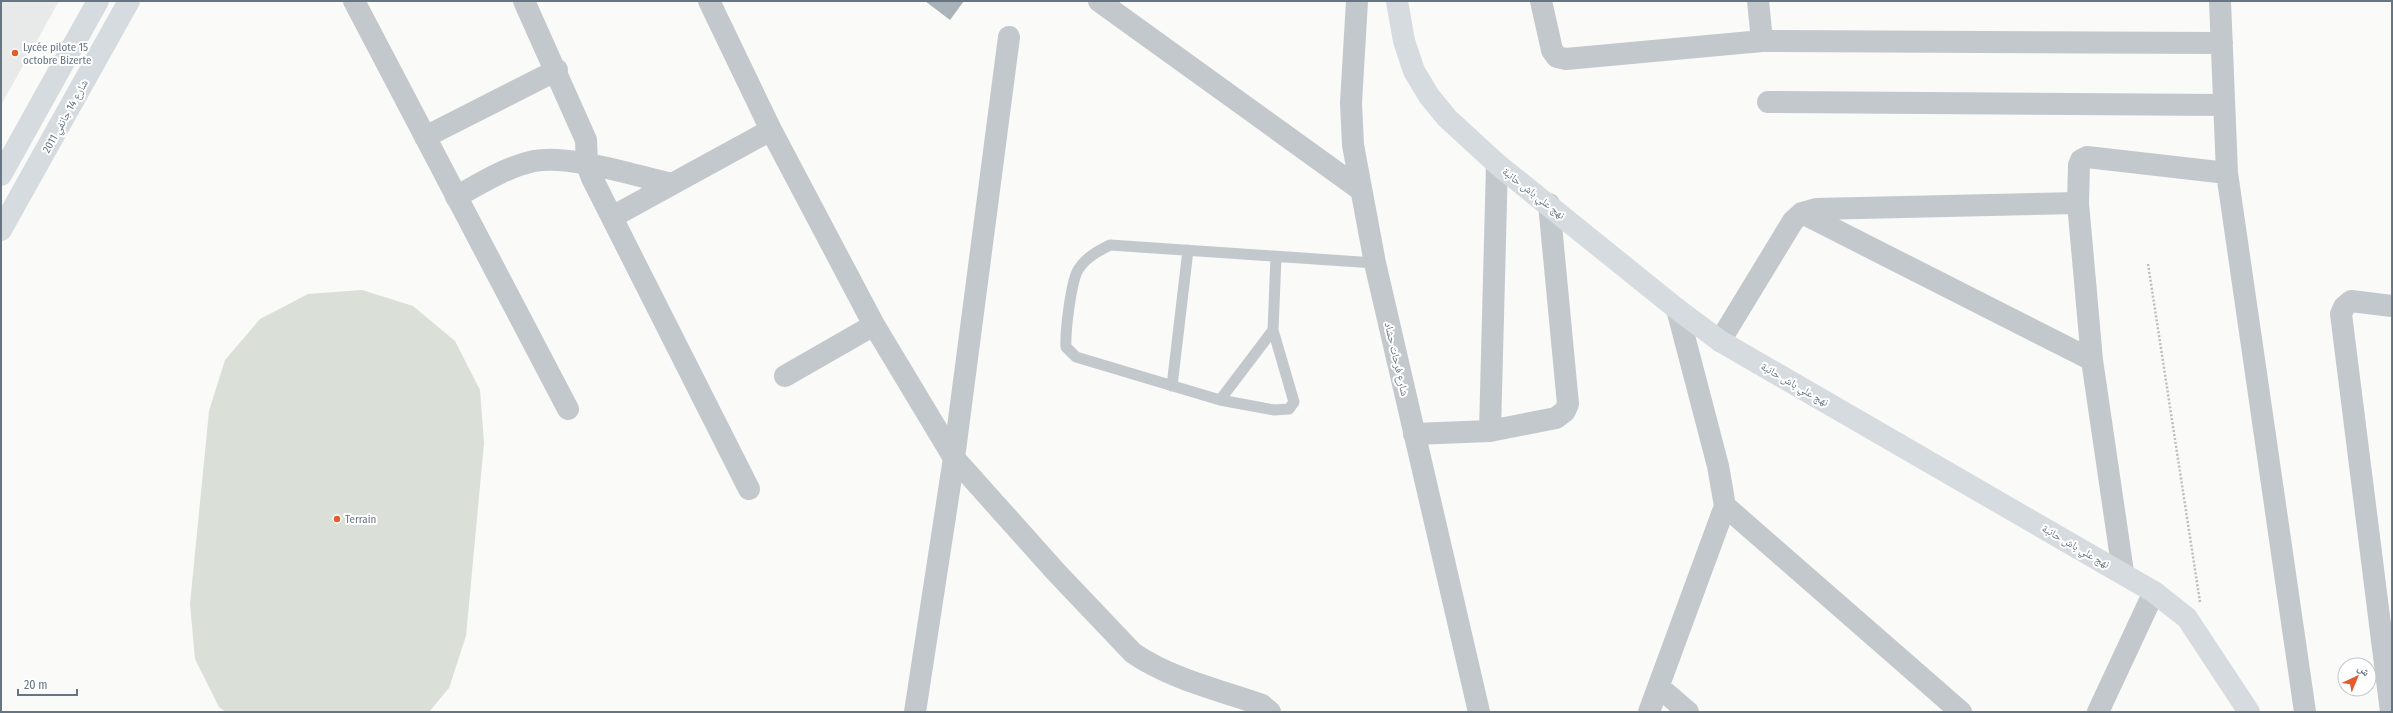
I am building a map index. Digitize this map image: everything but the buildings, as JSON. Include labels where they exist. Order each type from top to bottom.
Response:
[{"type":"street","points":[[1,175],[98,1]]},
{"type":"street","name":"شارع 14 جانفي 2011","points":[[1,230],[129,1]]},
{"type":"street","points":[[354,1],[568,409]]},
{"type":"street","points":[[524,1],[557,70],[586,140],[587,165],[749,489]]},
{"type":"street","points":[[709,1],[771,130],[874,325],[954,458],[1056,572],[1133,653],[1148,663],[1168,672],[1262,705],[1270,712]]},
{"type":"street","points":[[1099,1],[1361,190]]},
{"type":"street","name":"شارع فرحات حشاد","points":[[1357,1],[1351,103],[1352,145],[1375,263],[1478,712]]},
{"type":"street","name":"نهج علي باش حانبة","points":[[1397,1],[1404,41],[1414,71],[1428,96],[1446,118],[1497,164],[1549,204],[1677,309],[1720,341],[2123,572],[2154,592],[2187,618],[2249,712]]},
{"type":"street","points":[[1541,1],[1552,50],[1557,57],[1574,58],[1762,41],[2222,43]]},
{"type":"street","points":[[1758,1],[1762,41]]},
{"type":"street","points":[[2233,1],[2220,1],[2227,173],[2305,712]]},
{"type":"street","points":[[915,712],[954,458],[1009,37]]},
{"type":"street","points":[[425,137],[557,70]]},
{"type":"street","points":[[1768,102],[2224,105]]},
{"type":"street","points":[[612,217],[771,130]]},
{"type":"street","points":[[2123,572],[2092,360],[2078,203],[2079,165],[2081,160],[2087,156],[2227,173]]},
{"type":"street","points":[[456,197],[506,170],[534,161],[557,159],[672,184]]},
{"type":"street","points":[[1490,431],[1497,164]]},
{"type":"street","points":[[1720,341],[1793,221],[1802,213],[1816,209],[2078,203]]},
{"type":"street","points":[[1414,434],[1490,431],[1556,418],[1565,411],[1568,404],[1549,204]]},
{"type":"street","points":[[1802,213],[2092,360]]},
{"type":"street","points":[[2391,712],[2341,314],[2344,307],[2351,301],[2392,306]]},
{"type":"street","points":[[1649,712],[1725,506],[1718,466],[1677,309]]},
{"type":"street","points":[[785,376],[874,325]]},
{"type":"street","points":[[1725,506],[1961,712]]},
{"type":"street","points":[[2098,712],[2154,592]]},
{"type":"street","points":[[1659,686],[1688,712]]},
{"type":"lane","points":[[1276,258],[1273,330],[1294,402],[1289,409],[1274,410],[1220,400],[1076,357],[1066,347],[1065,330],[1078,270],[1092,254],[1110,245],[1276,258],[1375,263]]},
{"type":"lane","points":[[1172,386],[1188,250]]},
{"type":"lane","points":[[1220,400],[1273,330]]},
{"type":"path","points":[[2148,264],[2201,605],[2187,618]]},
{"type":"shaded area","name":"Lycée pilote 15 octobre Bizerte","points":[[1,1],[59,1],[1,105]]},
{"type":"shaded area","points":[[362,290],[413,306],[455,341],[480,390],[484,443],[466,636],[449,688],[429,712],[226,712],[219,707],[195,659],[190,604],[209,411],[225,360],[260,319],[308,294]]},
{"type":"place","name":"Lycée pilote 15 octobre Bizerte","points":[[15,53]]},
{"type":"place","name":"Terrain","points":[[337,519]]}]
